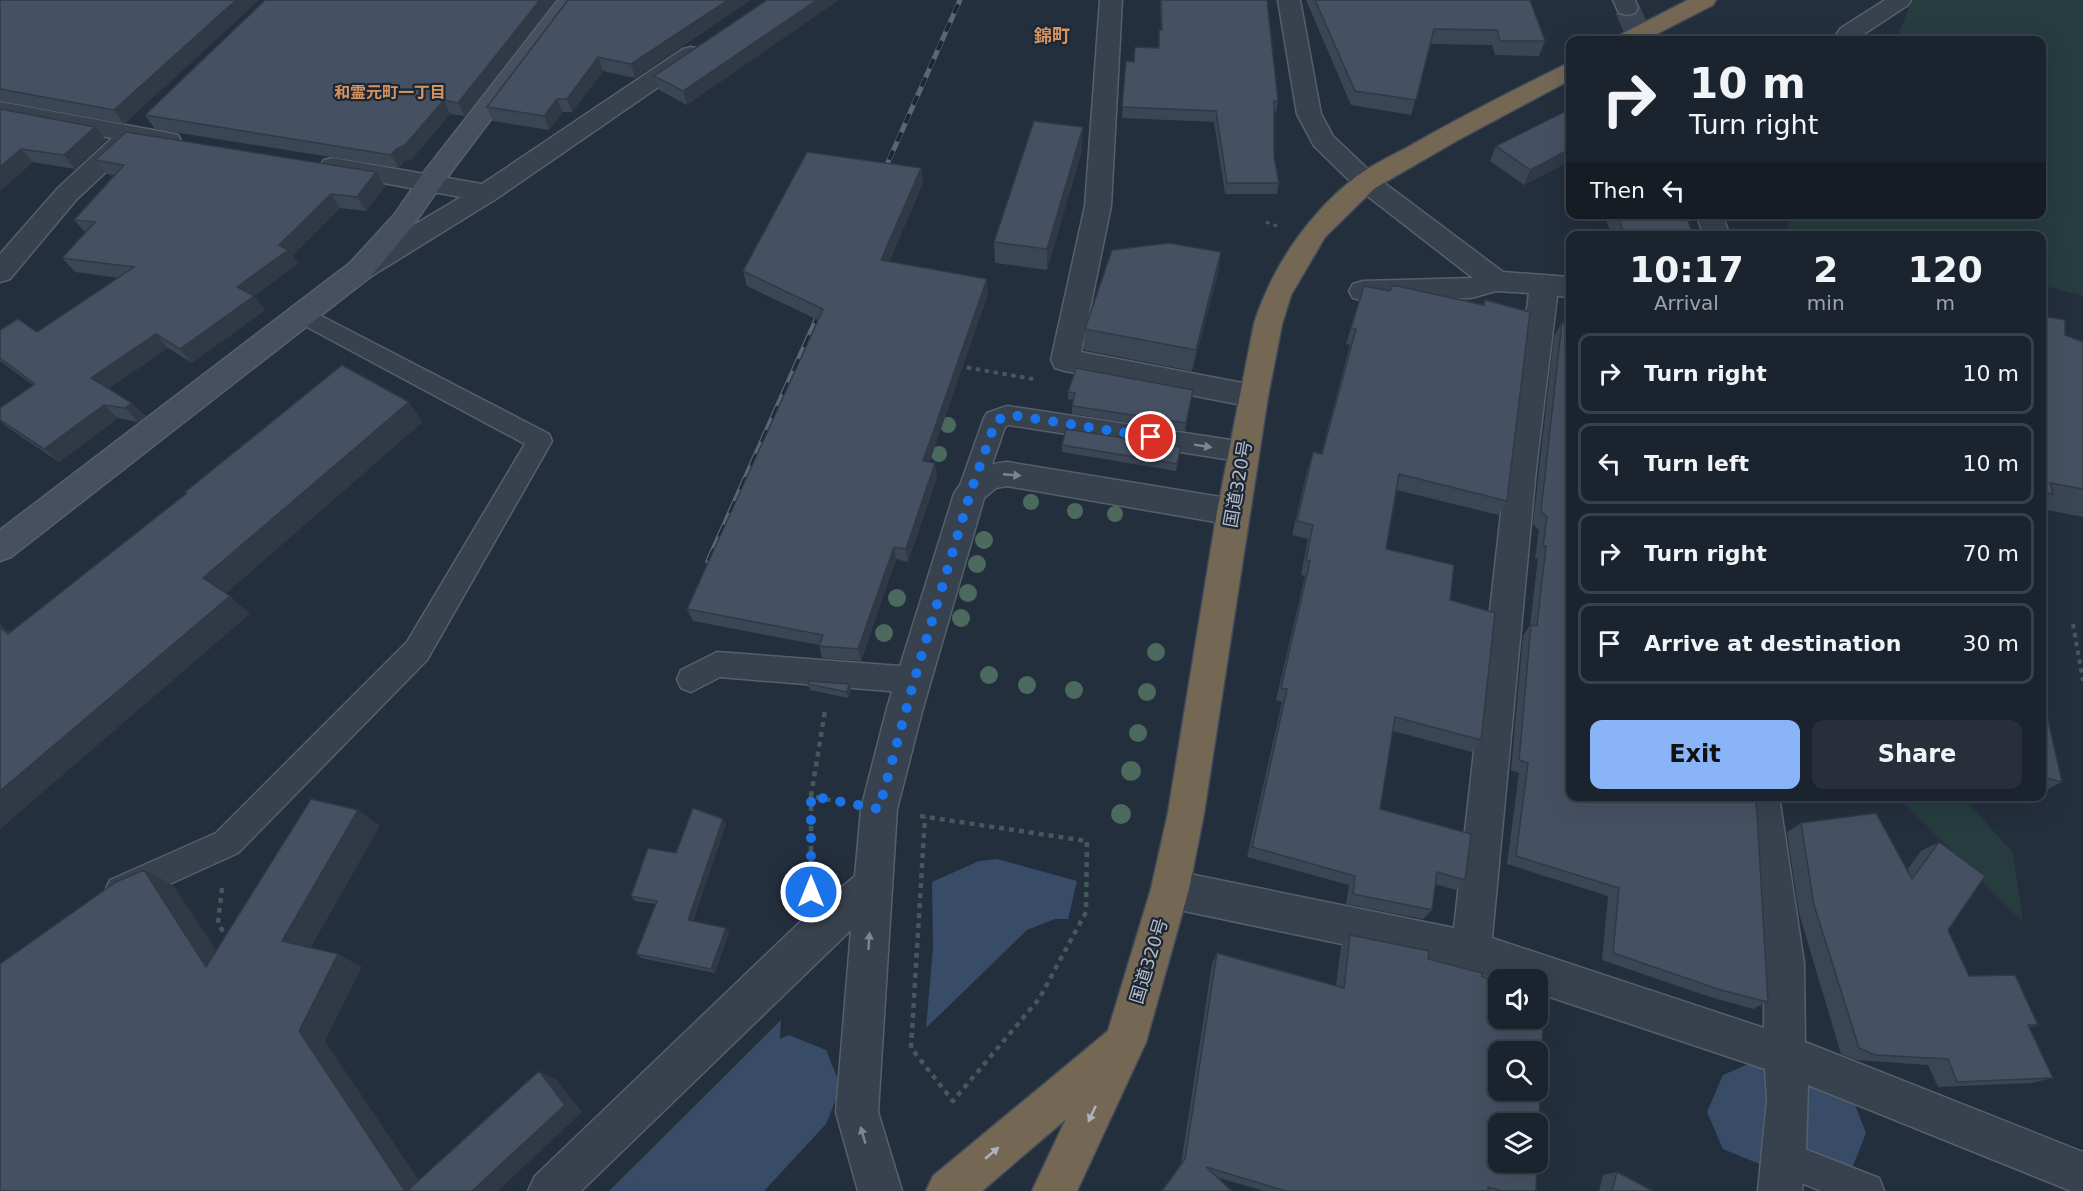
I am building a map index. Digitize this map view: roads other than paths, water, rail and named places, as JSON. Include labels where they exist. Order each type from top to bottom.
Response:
[{"type":"highway","points":[[1636,36],[1705,0]]},
{"type":"highway","name":"国道320号","points":[[1054,1191],[1125,1042],[1170,890],[1186,813],[1253,396],[1268,324],[1277,295],[1295,262],[1316,231],[1366,182],[1449,134],[1566,72]]},
{"type":"highway","points":[[948,1191],[1125,1042]]},
{"type":"street","points":[[360,270],[403,221],[430,182],[570,0]]},
{"type":"street","points":[[1111,0],[1098,206],[1065,360],[1253,396]]},
{"type":"street","points":[[1285,0],[1309,114],[1323,140],[1366,182],[1496,281]]},
{"type":"street","points":[[1846,36],[1899,0]]},
{"type":"street","points":[[1,546],[360,270],[432,229],[488,193],[711,40]]},
{"type":"street","points":[[0,110],[139,127],[188,144]]},
{"type":"street","points":[[0,272],[67,194],[139,127]]},
{"type":"street","points":[[314,163],[488,193]]},
{"type":"street","points":[[1363,291],[1471,288],[1496,281],[1557,287],[1521,469],[1471,951]]},
{"type":"street","points":[[880,1191],[856,1112],[879,809],[914,681],[970,494],[975,486],[984,479],[1007,474],[1233,512]]},
{"type":"street","points":[[1762,801],[1784,963],[1784,1055],[1788,1099],[1783,1167]]},
{"type":"street","points":[[550,1191],[810,939],[872,885]]},
{"type":"street","points":[[1170,890],[1471,951],[1784,1055],[2083,1174]]},
{"type":"lane","points":[[101,905],[129,886],[227,843],[417,651],[540,441],[302,314]]},
{"type":"lane","points":[[970,494],[993,425],[996,420],[1007,415],[1244,453]]},
{"type":"lane","points":[[691,679],[717,664],[837,672],[914,681]]},
{"type":"lane","points":[[1783,1167],[1866,1191]]},
{"type":"water","points":[[997,859],[1077,881],[1068,919],[1055,919],[1027,930],[926,1028],[933,948],[932,882],[979,861]]},
{"type":"water","points":[[781,1020],[771,1182],[763,1191],[609,1191]]},
{"type":"waterway","points":[[689,1191],[789,1087]]},
{"type":"waterway","points":[[1760,1112],[1813,1133]]},
{"type":"tunnel","points":[[1627,8],[1639,36]]},
{"type":"railway","points":[[881,178],[960,0]]},
{"type":"railway","points":[[820,313],[824,304]]},
{"type":"railway","points":[[709,561],[821,311]]},
{"type":"district","name":"錦町","points":[[1052,36]]},
{"type":"district","name":"和霊元町一丁目","points":[[390,92]]}]
